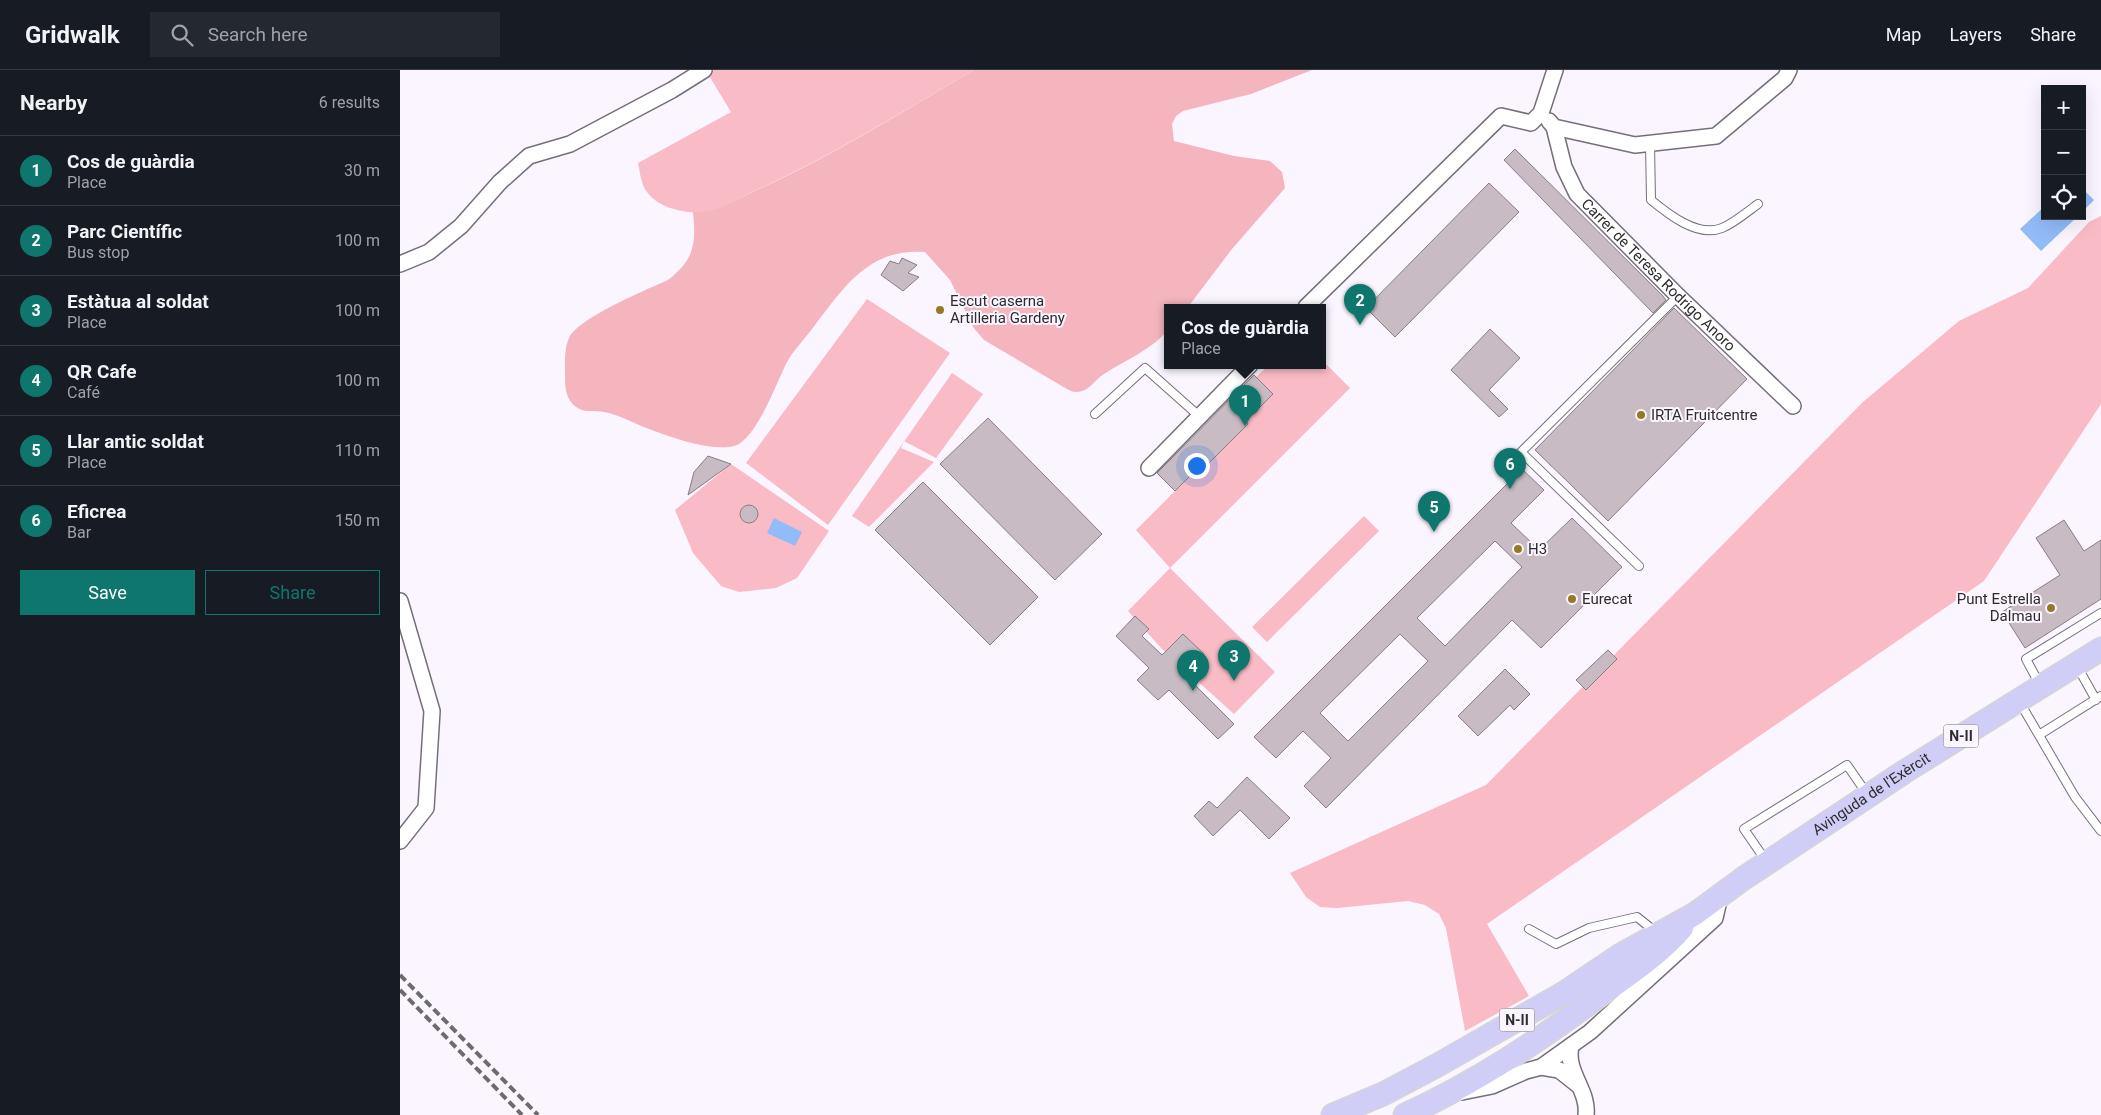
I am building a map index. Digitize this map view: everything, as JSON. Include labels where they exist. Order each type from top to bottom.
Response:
[{"type":"main road","name":"Avinguda de l'Exèrcit","points":[[1333,1115],[1383,1094],[1436,1066],[1564,992],[1619,956],[1695,914],[1767,863],[1868,796],[2101,649]]},
{"type":"main road","name":"Avinguda de l'Exèrcit","points":[[1406,1115],[1451,1094],[1555,1029],[1665,947],[1695,914]]},
{"type":"street","points":[[400,264],[429,252],[461,226],[500,182],[528,156],[570,144],[672,90],[704,70]]},
{"type":"street","points":[[1536,118],[1555,70]]},
{"type":"street","points":[[1309,304],[1501,116],[1536,118],[1554,127],[1635,145],[1716,136],[1785,78],[1789,70]]},
{"type":"street","name":"Carrer de Teresa Rodrigo Anoro","points":[[1554,127],[1569,182],[1578,194],[1678,296],[1793,406]]},
{"type":"street","points":[[1149,468],[1246,369]]},
{"type":"street","points":[[400,601],[432,711],[426,808],[400,841]]},
{"type":"street","points":[[1451,1094],[1492,1086],[1541,1066],[1571,1046],[1590,1032],[1715,918],[1720,896]]},
{"type":"street","points":[[1571,1046],[1571,1064],[1578,1085],[1586,1097],[1586,1115]]},
{"type":"street","points":[[1541,1066],[1559,1070],[1578,1085]]},
{"type":"lane","points":[[1650,143],[1651,200],[1673,218],[1701,229],[1721,229],[1758,204]]},
{"type":"lane","points":[[1639,566],[1521,452],[1678,296]]},
{"type":"lane","points":[[1095,414],[1145,368],[1199,416]]},
{"type":"lane","points":[[2040,686],[2026,659],[2101,612]]},
{"type":"lane","points":[[2039,735],[2098,698],[2076,664]]},
{"type":"lane","points":[[2018,700],[2075,797],[2101,831]]},
{"type":"lane","points":[[1767,863],[1744,828],[1848,765],[1868,796]]},
{"type":"lane","points":[[1529,929],[1556,944],[1589,928],[1637,917],[1659,934]]},
{"type":"shaded area","points":[[714,70],[974,70],[836,150],[745,195],[721,209],[702,212],[676,210],[659,203],[647,192],[642,182],[638,163],[731,112],[708,74]]},
{"type":"shaded area","points":[[974,70],[1312,70],[1251,94],[1183,111],[1176,116],[1172,124],[1174,141],[1234,156],[1270,161],[1282,172],[1285,188],[1232,249],[1190,304],[1164,304],[1164,334],[1144,351],[1108,371],[1085,390],[1076,392],[1069,390],[984,340],[973,327],[950,280],[925,252],[905,252],[888,256],[873,263],[848,284],[789,359],[764,410],[750,433],[742,442],[734,446],[712,447],[686,442],[613,414],[581,410],[571,402],[567,394],[565,380],[565,361],[569,338],[575,330],[598,313],[668,280],[684,265],[694,242],[693,212],[703,212],[727,205],[785,177],[867,133]]},
{"type":"shaded area","points":[[2101,216],[2101,404],[1984,581],[1487,924],[1529,996],[1465,1031],[1446,928],[1439,914],[1425,905],[1408,901],[1337,908],[1320,907],[1306,897],[1290,873],[1486,785],[1863,402],[1959,321],[2028,288],[2089,222]]},
{"type":"shaded area","points":[[867,299],[950,353],[828,525],[746,463]]},
{"type":"shaded area","points":[[1326,364],[1350,388],[1170,568],[1136,530],[1203,463],[1206,466],[1273,394],[1256,377],[1265,369],[1326,369]]},
{"type":"shaded area","points":[[952,373],[983,394],[936,458],[904,441]]},
{"type":"shaded area","points":[[903,443],[901,448],[934,462],[869,527],[852,516]]},
{"type":"shaded area","points":[[731,464],[829,531],[797,578],[776,588],[739,592],[721,586],[693,553],[675,510]]},
{"type":"shaded area","points":[[1364,516],[1379,531],[1267,642],[1252,627]]},
{"type":"shaded area","points":[[1170,568],[1275,672],[1234,714],[1162,649],[1128,611]]},
{"type":"water","points":[[2086,192],[2094,200],[2086,208]]},
{"type":"water","points":[[2041,210],[2041,220],[2074,220],[2041,251],[2020,229]]},
{"type":"water","points":[[774,518],[802,532],[795,546],[767,533]]},
{"type":"building","points":[[1515,149],[1662,295],[1666,300],[1653,313],[1504,160]]},
{"type":"building","points":[[1489,183],[1519,212],[1395,337],[1366,308]]},
{"type":"building","points":[[902,258],[917,265],[908,273],[919,277],[903,291],[881,275],[890,261],[899,264]]},
{"type":"building","name":"IRTA Fruitcentre","points":[[1674,308],[1747,379],[1608,521],[1535,450]]},
{"type":"building","points":[[1490,329],[1520,358],[1489,390],[1508,409],[1499,417],[1451,370]]},
{"type":"building","points":[[1254,375],[1273,394],[1246,421],[1248,424],[1206,466],[1203,463],[1175,491],[1157,473]]},
{"type":"building","points":[[988,418],[1102,534],[1055,580],[940,464]]},
{"type":"building","points":[[708,456],[731,464],[688,495],[694,472]]},
{"type":"building","points":[[1522,469],[1544,490],[1511,523],[1539,550],[1572,518],[1622,567],[1541,648],[1512,620],[1326,808],[1304,786],[1331,758],[1303,731],[1276,758],[1254,737]],"holes":[[[1495,541],[1522,567],[1445,646],[1417,618]],[[1400,634],[1428,661],[1348,741],[1320,713]]]},
{"type":"building","points":[[923,482],[1038,597],[990,645],[875,530]]},
{"type":"building","points":[[749,505],[755,508],[758,514],[755,520],[749,523],[743,520],[740,514],[743,508]]},
{"type":"building","points":[[2064,520],[2084,551],[2101,540],[2101,599],[2025,648],[2002,612],[2060,575],[2036,538]]},
{"type":"building","points":[[1135,616],[1149,629],[1142,636],[1162,655],[1183,634],[1204,654],[1184,674],[1234,724],[1218,739],[1169,690],[1158,700],[1137,680],[1149,668],[1116,636]]},
{"type":"building","points":[[1608,650],[1617,659],[1586,690],[1576,680]]},
{"type":"building","points":[[1505,669],[1530,694],[1514,710],[1510,705],[1478,736],[1458,716]]},
{"type":"building","points":[[1247,777],[1290,818],[1269,839],[1240,810],[1213,836],[1194,816],[1209,801],[1217,808]]},
{"type":"railway","points":[[400,975],[538,1115]]},
{"type":"railway","points":[[400,990],[522,1115]]},
{"type":"place","name":"Escut caserna Artilleria Gardeny","points":[[940,310]]},
{"type":"place","name":"Parc Científic","points":[[1360,325]]},
{"type":"place","name":"IRTA Fruitcentre","points":[[1641,415]]},
{"type":"place","name":"Cos de guàrdia","points":[[1245,426]]},
{"type":"place","name":"Eficrea","points":[[1510,489]]},
{"type":"place","name":"Llar antic soldat","points":[[1434,532]]},
{"type":"place","name":"H3","points":[[1518,549]]},
{"type":"place","name":"Eurecat","points":[[1572,599]]},
{"type":"place","name":"Punt Estrella Dalmau","points":[[2051,608]]},
{"type":"place","name":"Estàtua al soldat","points":[[1234,681]]},
{"type":"place","name":"QR Cafe","points":[[1193,691]]}]
